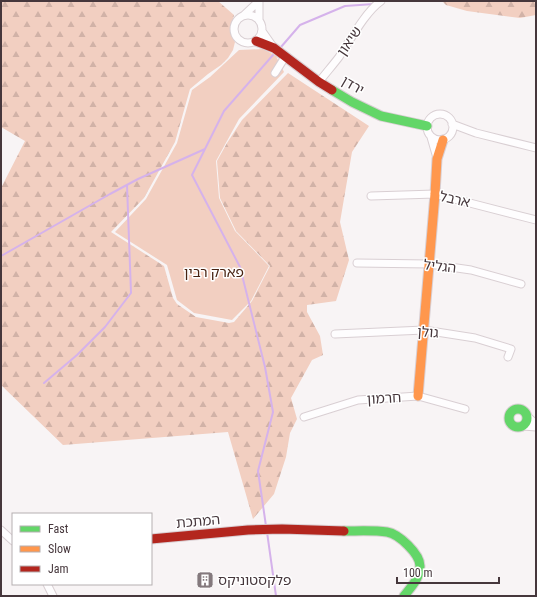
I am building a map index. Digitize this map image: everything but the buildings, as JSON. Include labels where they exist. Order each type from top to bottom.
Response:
[{"type":"street","points":[[259,1],[259,20],[262,31],[256,41],[250,43],[242,42],[236,36],[236,23],[259,1]]},
{"type":"street","name":"שיאון","points":[[319,82],[338,58],[364,19],[380,1]]},
{"type":"street","points":[[243,17],[252,16],[259,20]]},
{"type":"street","name":"ירדן","points":[[262,31],[274,48],[285,57],[319,82],[352,102],[381,116],[427,126]]},
{"type":"street","name":"ירדן","points":[[256,41],[274,48]]},
{"type":"street","points":[[275,73],[285,57]]},
{"type":"street","points":[[418,396],[437,159],[431,137],[427,131],[427,126],[431,118],[444,114],[450,118],[453,129],[437,159]]},
{"type":"street","points":[[452,124],[470,131],[536,148]]},
{"type":"street","points":[[431,137],[437,140],[447,138],[457,133],[470,131]]},
{"type":"street","name":"ארבל","points":[[371,196],[435,194],[536,220]]},
{"type":"street","name":"הגליל","points":[[358,263],[429,264],[471,270],[521,284]]},
{"type":"street","name":"גולן","points":[[335,334],[424,330],[475,338],[511,349],[508,357]]},
{"type":"street","name":"חרמון","points":[[304,417],[358,400],[418,396],[465,409]]},
{"type":"street","points":[[517,408],[522,409],[536,425],[517,427],[512,425],[509,420],[512,410],[517,408]]},
{"type":"street","points":[[522,426],[527,422],[528,417]]},
{"type":"street","name":"המתכת","points":[[152,539],[248,530],[282,529],[389,532],[404,541],[415,553],[420,566],[417,579],[404,596]]},
{"type":"street","points":[[1,530],[12,540]]},
{"type":"street","points":[[48,585],[53,596]]},
{"type":"green space","points":[[1,1],[218,1],[234,15],[232,35],[235,42],[233,50],[221,65],[190,89],[175,142],[144,198],[111,232],[164,266],[173,298],[177,304],[196,317],[229,323],[234,322],[252,301],[270,266],[236,231],[220,198],[217,161],[242,120],[288,73],[369,126],[352,152],[340,222],[349,260],[336,301],[307,305],[307,312],[320,336],[323,355],[312,360],[291,398],[297,419],[290,433],[286,457],[274,494],[253,519],[228,432],[63,445],[1,385],[1,188],[25,141],[1,127]]},
{"type":"green space","points":[[442,1],[536,1],[536,15],[520,18],[467,11],[446,5]]},
{"type":"green space","name":"פארק רבין","points":[[263,49],[276,56],[284,72],[239,119],[216,161],[219,198],[235,231],[269,266],[251,301],[232,320],[194,313],[177,300],[167,265],[115,232],[146,199],[177,143],[192,90],[210,77],[239,50]]},
{"type":"waterway","points":[[281,47],[300,25],[345,6],[374,4]]},
{"type":"waterway","points":[[266,526],[258,471],[273,412],[265,367],[240,267],[192,175],[224,111],[273,55]]},
{"type":"waterway","points":[[1,256],[138,179],[205,149]]},
{"type":"waterway","points":[[44,383],[77,355],[105,327],[131,293],[127,185]]},
{"type":"waterway","points":[[267,532],[276,596]]},
{"type":"traffic: fast","points":[[332,90],[352,102],[381,116],[427,126]]},
{"type":"traffic: fast","points":[[514,409],[522,409],[527,414],[527,418],[525,425],[522,427],[514,427],[509,422],[509,414],[514,409]]},
{"type":"traffic: fast","points":[[344,531],[387,532],[403,540],[413,550],[419,561],[420,570],[417,578],[404,596]]},
{"type":"traffic: slow","points":[[418,396],[437,159],[443,140]]},
{"type":"traffic: jam","points":[[256,41],[274,48],[332,90]]},
{"type":"traffic: jam","points":[[152,539],[248,530],[282,529],[344,531]]},
{"type":"place","name":"פלקסטוניקס","points":[[205,580]]}]
